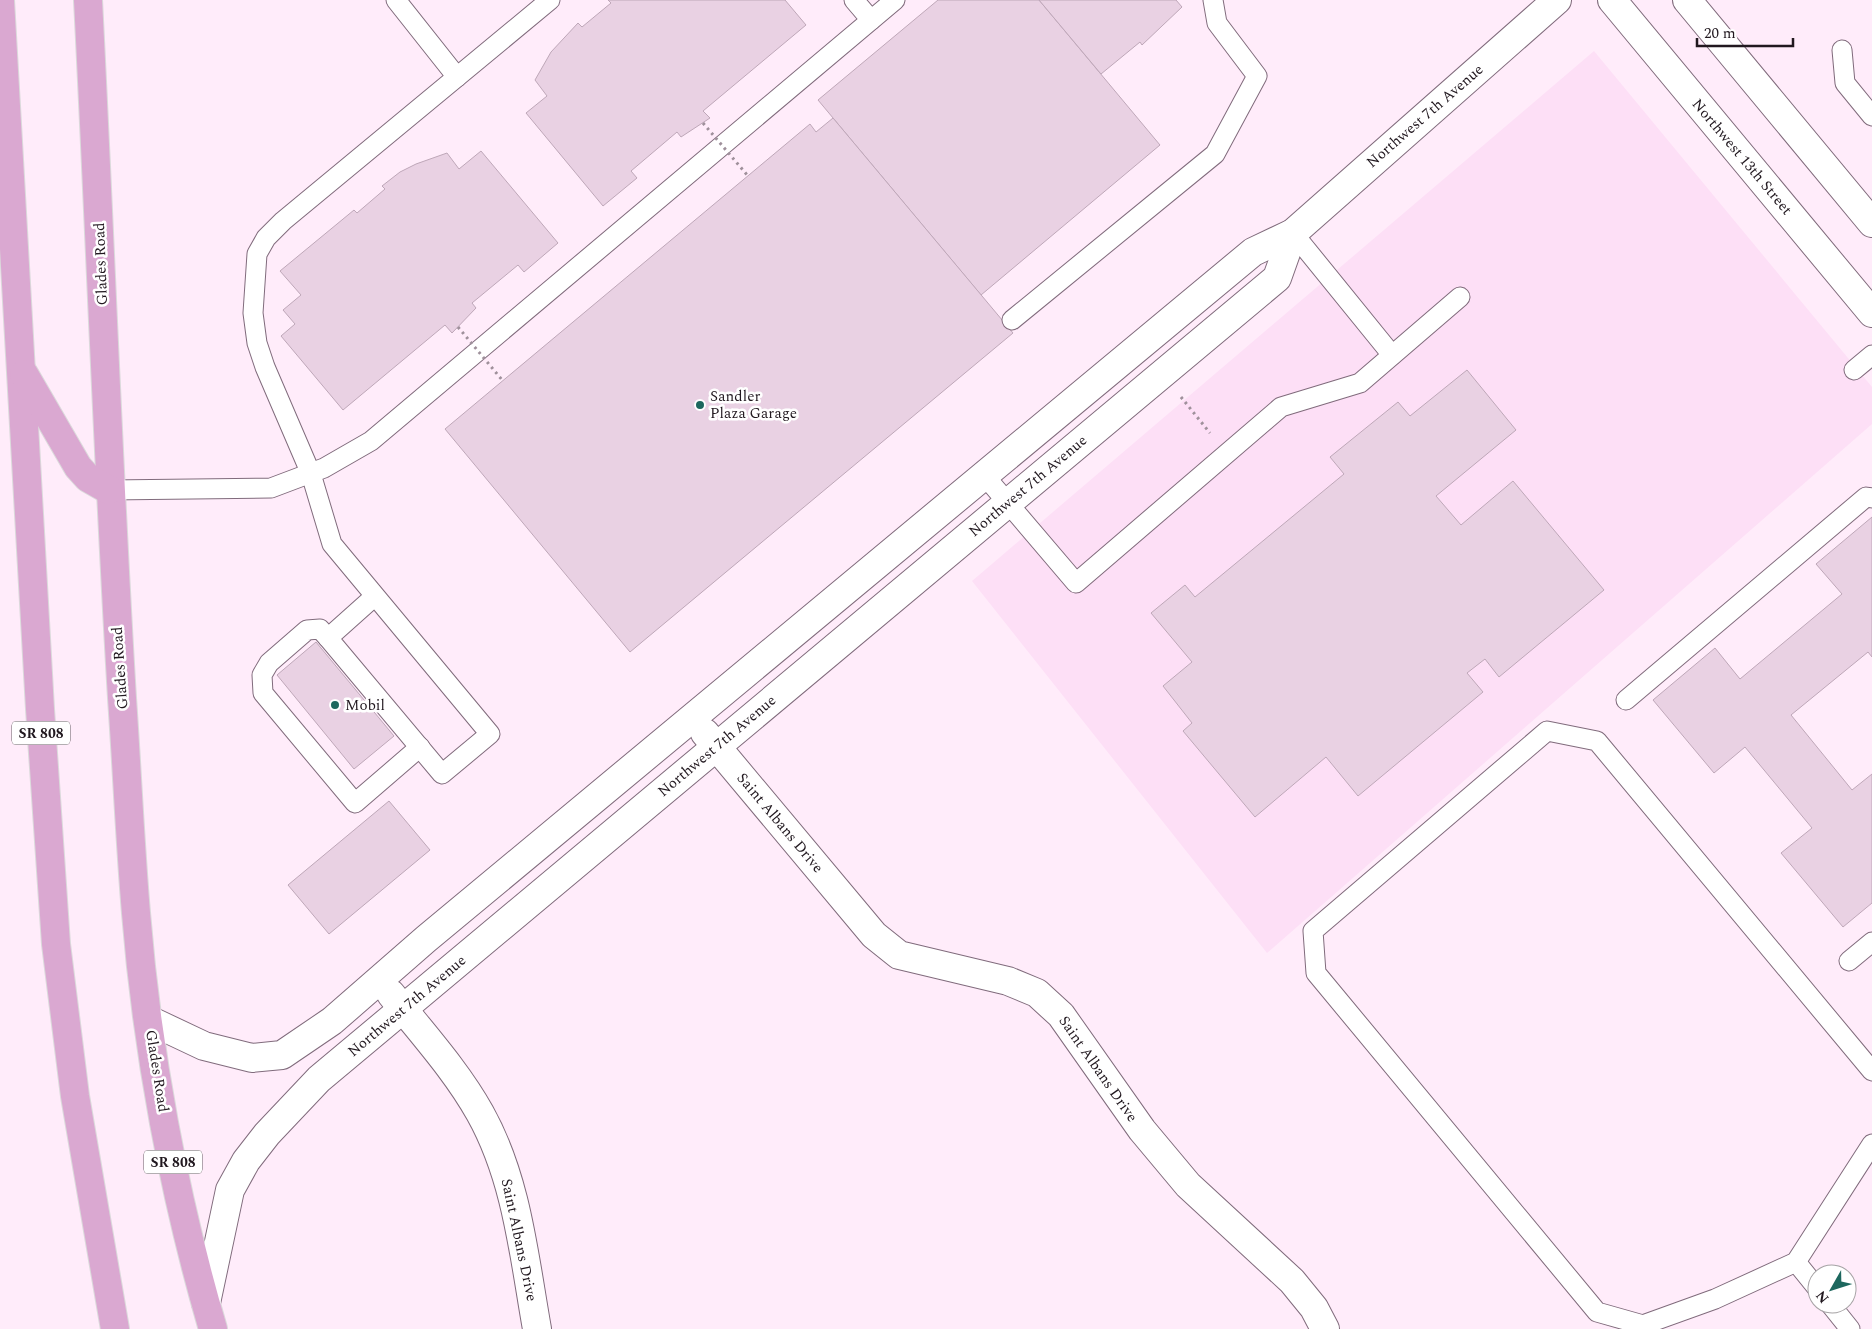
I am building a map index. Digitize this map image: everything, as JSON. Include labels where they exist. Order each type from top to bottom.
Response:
[{"type":"main road","name":"SR 808","points":[[0,0],[56,944],[76,1096],[115,1329]]},
{"type":"main road","name":"Glades Road","points":[[90,4],[109,490],[136,915],[149,1020],[178,1189],[214,1329]]},
{"type":"main road","points":[[21,369],[78,467],[88,478],[109,490]]},
{"type":"street","name":"Northwest 7th Avenue","points":[[149,1020],[204,1046],[252,1058],[282,1055],[332,1021],[692,718],[1253,252],[1293,233],[1557,0]]},
{"type":"street","name":"Northwest 13th Street","points":[[1612,0],[1872,313]]},
{"type":"street","points":[[1686,0],[1872,224]]},
{"type":"street","name":"Northwest 7th Avenue","points":[[206,1303],[230,1190],[246,1161],[267,1134],[319,1079],[1277,278],[1293,233]]},
{"type":"street","name":"Saint Albans Drive","points":[[692,718],[874,935],[899,956],[1008,981],[1037,993],[1061,1014],[1142,1130],[1188,1185],[1292,1282],[1314,1308],[1325,1329]]},
{"type":"street","name":"Saint Albans Drive","points":[[380,979],[462,1085],[481,1113],[508,1178],[516,1209],[537,1329]]},
{"type":"lane","points":[[420,748],[355,803],[263,693],[262,675],[268,663],[307,630],[320,629],[442,774],[490,734],[332,544],[311,474],[265,367],[257,343],[253,313],[258,254],[266,238],[283,221],[550,0]]},
{"type":"lane","points":[[854,0],[871,20]]},
{"type":"lane","points":[[109,490],[271,488],[311,474],[371,441],[895,0]]},
{"type":"lane","points":[[1012,320],[1215,154],[1257,76],[1217,23],[1213,0]]},
{"type":"lane","points":[[400,2],[457,77]]},
{"type":"lane","points":[[1842,50],[1845,83],[1872,116]]},
{"type":"lane","points":[[1293,233],[1392,355]]},
{"type":"lane","points":[[984,475],[1076,583],[1281,407],[1360,383],[1460,297]]},
{"type":"lane","points":[[1854,370],[1872,355]]},
{"type":"lane","points":[[1626,700],[1866,497],[1872,498]]},
{"type":"lane","points":[[328,638],[375,596]]},
{"type":"lane","points":[[1872,1071],[1597,741],[1547,730],[1313,931],[1316,973],[1597,1312],[1643,1325],[1715,1299],[1796,1262],[1872,1144]]},
{"type":"lane","points":[[1849,961],[1872,942]]},
{"type":"lane","points":[[1796,1262],[1807,1276]]},
{"type":"lane","points":[[1838,1314],[1850,1329]]},
{"type":"path","points":[[704,124],[748,176]]},
{"type":"path","points":[[458,327],[503,381]]},
{"type":"path","points":[[1162,374],[1227,454]]},
{"type":"shaded area","points":[[1594,51],[1872,387],[1872,424],[1267,953],[972,581]]},
{"type":"building","points":[[608,0],[785,0],[806,25],[703,111],[710,118],[681,137],[677,132],[631,171],[637,178],[603,206],[526,113],[547,96],[535,80],[551,52],[578,23],[582,27],[611,3]]},
{"type":"building","points":[[938,0],[1039,0],[1160,145],[981,295],[818,100]]},
{"type":"building","points":[[1039,0],[1176,0],[1182,7],[1142,45],[1140,42],[1101,74]]},
{"type":"building","name":"Sandler Plaza Garage","points":[[833,118],[1013,333],[630,652],[445,429],[810,124],[816,132]]},
{"type":"building","points":[[481,151],[558,243],[524,272],[518,265],[472,303],[476,308],[452,333],[445,325],[343,410],[281,336],[295,324],[283,310],[301,295],[280,271],[354,210],[357,213],[385,189],[382,186],[400,172],[447,153],[459,169]]},
{"type":"building","points":[[1467,370],[1516,430],[1436,496],[1461,525],[1513,481],[1604,590],[1499,677],[1485,659],[1467,673],[1483,692],[1358,796],[1326,757],[1255,817],[1183,731],[1192,723],[1163,686],[1192,662],[1151,613],[1185,585],[1195,597],[1344,474],[1330,457],[1398,402],[1410,416]]},
{"type":"building","points":[[1872,517],[1872,657],[1868,652],[1791,715],[1852,790],[1872,774],[1872,903],[1843,927],[1781,853],[1812,828],[1745,747],[1714,773],[1653,700],[1715,648],[1740,679],[1842,594],[1816,564]]},
{"type":"building","points":[[316,642],[394,736],[354,769],[277,675]]},
{"type":"building","points":[[389,801],[430,850],[329,934],[288,885]]},
{"type":"place","name":"Sandler Plaza Garage","points":[[700,405]]},
{"type":"place","name":"Mobil","points":[[335,705]]}]
